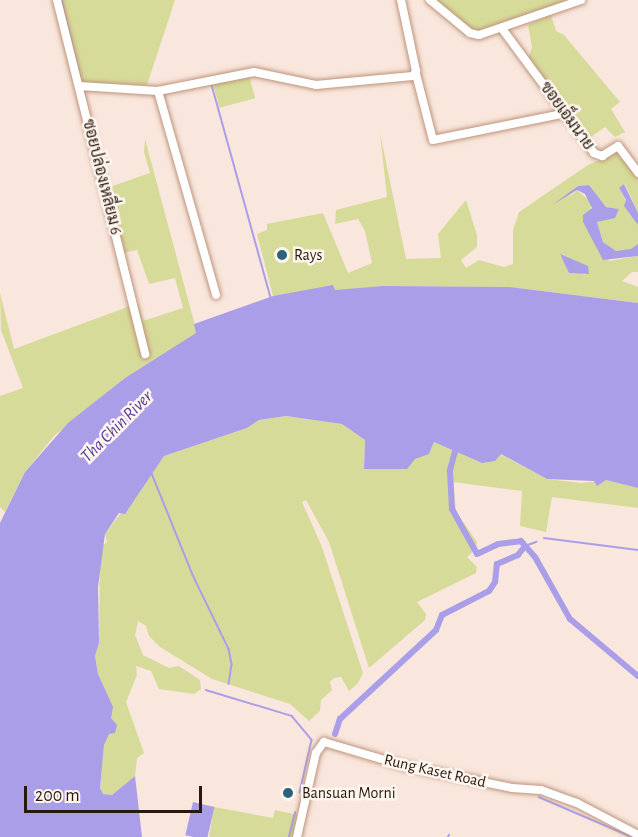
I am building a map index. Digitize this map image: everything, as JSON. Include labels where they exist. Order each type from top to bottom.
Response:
[{"type":"street","name":"ซอยปล่องเหลี่ยม 6","points":[[57,0],[145,354]]},
{"type":"street","points":[[401,0],[416,74],[433,140],[567,113]]},
{"type":"street","points":[[430,0],[470,33],[488,35],[581,0]]},
{"type":"street","name":"ซอยเอ็มนาย","points":[[503,30],[567,113],[594,153],[602,156],[618,146],[638,173]]},
{"type":"street","points":[[80,86],[158,91],[254,72],[316,85],[416,74]]},
{"type":"street","points":[[158,91],[216,295]]},
{"type":"street","name":"Rung Kaset Road","points":[[297,837],[316,753],[324,742],[405,766],[512,788],[541,790],[577,803],[638,835]]},
{"type":"green space","points":[[59,0],[175,0],[147,85],[81,82]]},
{"type":"green space","points":[[436,0],[574,0],[484,34],[474,32]]},
{"type":"green space","points":[[551,15],[556,31],[564,35],[620,102],[611,109],[625,132],[615,137],[605,127],[588,139],[528,58],[532,48],[528,25]]},
{"type":"green space","points":[[249,75],[255,98],[219,108],[213,85]]},
{"type":"green space","points":[[380,133],[406,259],[441,258],[438,234],[466,200],[477,235],[477,247],[461,260],[466,268],[479,260],[504,267],[513,264],[513,230],[519,212],[588,165],[606,157],[618,143],[638,169],[638,213],[625,184],[619,188],[638,225],[638,244],[631,250],[616,251],[603,242],[597,222],[619,209],[606,207],[588,185],[578,186],[567,199],[577,190],[591,202],[590,212],[609,261],[638,256],[638,272],[632,272],[622,281],[638,287],[638,303],[510,287],[383,286],[334,291],[332,286],[273,296],[257,234],[267,230],[267,224],[323,213],[348,273],[372,263],[365,231],[358,219],[335,224],[336,210],[387,197]],"holes":[[[560,255],[588,266],[585,275],[566,264]]]},
{"type":"green space","points":[[145,139],[197,333],[125,378],[54,436],[25,472],[5,512],[0,507],[0,396],[23,388],[1,330],[0,293],[14,349],[138,303],[143,321],[183,308],[175,278],[149,284],[137,250],[123,253],[107,188],[150,173],[144,152]]},
{"type":"green space","points":[[286,416],[342,424],[365,440],[364,468],[429,454],[434,442],[482,463],[500,454],[547,479],[581,483],[606,480],[638,488],[638,508],[552,497],[546,532],[520,526],[522,491],[453,482],[456,512],[477,542],[476,549],[467,557],[477,567],[476,573],[417,602],[426,614],[425,620],[369,668],[329,542],[306,500],[302,502],[322,547],[363,673],[358,683],[349,691],[341,677],[334,678],[330,682],[332,690],[321,700],[320,711],[309,721],[290,704],[212,679],[160,647],[149,636],[146,626],[138,621],[135,635],[143,655],[169,668],[179,666],[200,680],[201,689],[194,694],[159,689],[151,671],[136,666],[137,675],[126,702],[144,753],[137,758],[135,776],[112,795],[103,794],[100,788],[104,745],[112,707],[98,674],[95,656],[99,643],[100,548],[107,542],[105,534],[164,456],[247,428],[259,420]]},
{"type":"green space","points":[[214,807],[273,818],[275,810],[298,815],[293,837],[209,837]]},
{"type":"water","points":[[624,184],[638,213],[638,225],[624,206],[626,200],[619,188]]},
{"type":"water","points":[[589,185],[606,207],[619,209],[615,218],[597,222],[603,242],[616,251],[631,249],[638,244],[638,256],[603,260],[583,222],[583,215],[592,208],[585,194],[577,190],[552,205],[578,186]]},
{"type":"water","points":[[560,254],[588,266],[589,274],[569,273]]},
{"type":"water","name":"Tha Chin River","points":[[333,285],[335,290],[383,286],[510,287],[638,303],[638,488],[606,480],[597,486],[594,481],[547,479],[501,454],[495,461],[482,463],[434,442],[429,454],[415,459],[407,469],[364,469],[365,440],[342,424],[286,416],[259,420],[247,428],[164,456],[125,514],[119,513],[105,534],[98,587],[99,643],[95,656],[98,674],[113,707],[111,718],[117,725],[115,733],[109,734],[104,745],[100,788],[103,794],[112,795],[135,776],[142,837],[0,837],[0,523],[25,472],[68,423],[125,378],[196,333],[194,324],[273,296]]},
{"type":"water","points":[[193,802],[214,807],[207,837],[185,835]]},
{"type":"waterway","points":[[62,0],[81,79]]},
{"type":"waterway","points":[[212,85],[271,298]]},
{"type":"waterway","points":[[457,444],[450,471],[452,509],[477,554],[498,544],[521,541],[535,557],[570,619],[638,676]]},
{"type":"waterway","points":[[151,471],[193,575],[229,649],[232,665],[229,684]]},
{"type":"waterway","points":[[544,538],[638,550]]},
{"type":"waterway","points":[[525,546],[536,542]]},
{"type":"waterway","points":[[335,734],[340,719],[436,630],[442,615],[489,591],[495,582],[497,564],[518,555],[525,546]]},
{"type":"waterway","points":[[206,690],[292,716],[312,740],[300,793]]},
{"type":"waterway","points":[[539,797],[632,837]]},
{"type":"waterway","points":[[289,837],[295,813]]},
{"type":"place","name":"Rays","points":[[282,255]]},
{"type":"place","name":"Bansuan Morni","points":[[288,793]]}]
